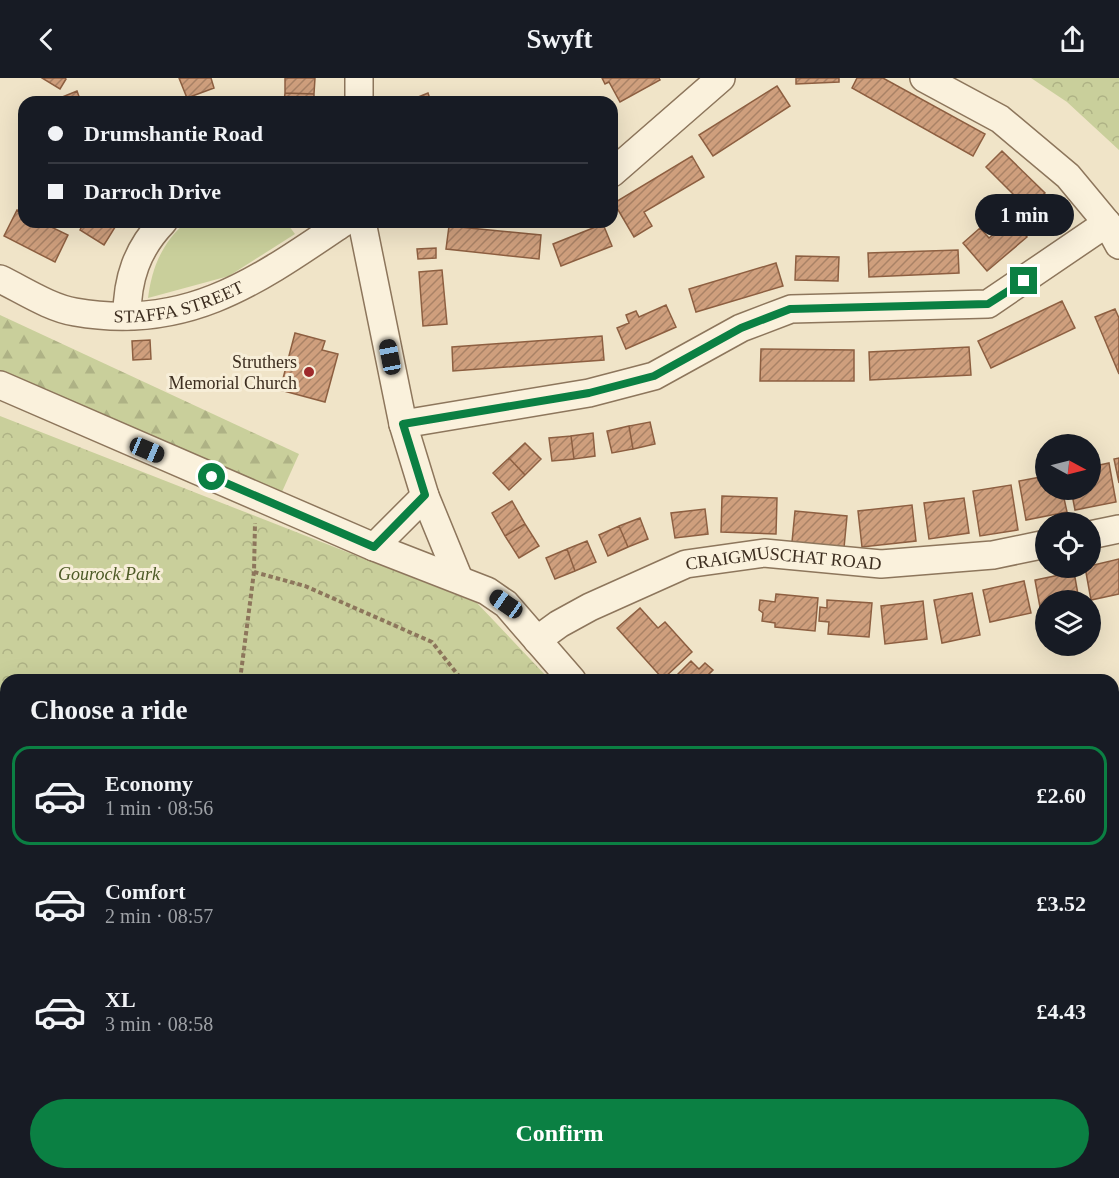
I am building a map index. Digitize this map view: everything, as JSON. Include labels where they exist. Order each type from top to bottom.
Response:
[{"type":"street","points":[[359,78],[359,96]]},
{"type":"street","points":[[618,168],[721,78]]},
{"type":"street","points":[[403,424],[589,393],[654,376],[741,328],[790,309],[988,304],[1113,234],[1068,176],[1000,120],[924,78]]},
{"type":"street","points":[[127,316],[131,273],[140,253],[159,228]]},
{"type":"street","name":"STAFFA STREET","points":[[0,279],[74,312],[127,316],[181,309],[215,300],[270,273],[326,228]]},
{"type":"street","points":[[363,228],[403,424],[425,495],[459,579]]},
{"type":"street","points":[[0,386],[374,547],[487,591],[506,604],[567,674]]},
{"type":"street","points":[[374,547],[425,495]]},
{"type":"street","points":[[1101,532],[1119,529]]},
{"type":"street","name":"CRAIGMUSCHAT ROAD","points":[[537,640],[559,624],[590,607],[686,564],[765,553],[881,564],[993,555],[1035,546]]},
{"type":"path","points":[[241,674],[254,572],[255,495]]},
{"type":"path","points":[[254,572],[305,586],[432,642],[457,674]]},
{"type":"green space","points":[[1031,78],[1119,78],[1119,150],[1067,102]]},
{"type":"green space","points":[[180,228],[290,228],[295,234],[229,276],[148,298],[155,266],[164,247]]},
{"type":"green space","points":[[0,315],[299,454],[281,494],[0,373]]},
{"type":"green space","name":"Gourock Park","points":[[0,416],[477,603],[544,674],[0,674]]},
{"type":"building","points":[[42,78],[65,78],[66,79],[60,89]]},
{"type":"building","points":[[179,78],[211,78],[214,88],[186,96]]},
{"type":"building","points":[[285,78],[315,78],[314,94],[285,93]]},
{"type":"building","points":[[602,78],[659,78],[660,80],[620,102],[609,82],[605,84]]},
{"type":"building","points":[[796,78],[839,78],[839,82],[796,84]]},
{"type":"building","points":[[857,78],[883,78],[985,134],[973,156],[852,88]]},
{"type":"building","points":[[777,86],[790,106],[713,156],[699,135]]},
{"type":"building","points":[[77,91],[79,96],[65,96]]},
{"type":"building","points":[[285,93],[314,94],[314,96],[285,96]]},
{"type":"building","points":[[1002,151],[1045,193],[1040,197],[1052,209],[1040,221],[986,167]]},
{"type":"building","points":[[692,156],[704,177],[644,212],[652,226],[634,237],[618,210],[618,201]]},
{"type":"building","points":[[17,210],[18,228],[53,228],[68,235],[55,262],[4,236]]},
{"type":"building","points":[[1012,219],[1027,237],[987,271],[963,243],[980,228],[989,238]]},
{"type":"building","points":[[81,228],[115,228],[104,245],[80,230]]},
{"type":"building","points":[[449,228],[541,235],[539,259],[446,249]]},
{"type":"building","points":[[593,228],[605,228],[612,246],[561,266],[553,244]]},
{"type":"building","points":[[436,248],[436,258],[418,259],[417,249]]},
{"type":"building","points":[[958,250],[959,273],[869,277],[868,253]]},
{"type":"building","points":[[796,256],[839,257],[838,281],[795,280]]},
{"type":"building","points":[[776,263],[783,286],[696,312],[689,289]]},
{"type":"building","points":[[442,270],[447,324],[423,326],[419,272]]},
{"type":"building","points":[[1062,301],[1075,328],[991,368],[978,341]]},
{"type":"building","points":[[666,305],[676,327],[626,349],[617,328],[629,323],[626,315],[636,311],[639,317]]},
{"type":"building","points":[[1115,309],[1119,318],[1119,374],[1095,317]]},
{"type":"building","name":"Struthers Memorial Church","points":[[295,333],[325,341],[322,350],[338,354],[325,402],[280,390]]},
{"type":"building","points":[[602,336],[604,360],[453,371],[452,347]]},
{"type":"building","points":[[150,340],[151,359],[133,360],[132,341]]},
{"type":"building","points":[[969,347],[971,375],[870,380],[869,352]]},
{"type":"building","points":[[761,349],[854,350],[854,381],[760,381]]},
{"type":"building","points":[[650,422],[655,444],[633,449],[629,426]]},
{"type":"building","points":[[629,426],[633,449],[612,453],[607,431]]},
{"type":"building","points":[[593,433],[595,456],[574,459],[571,436]]},
{"type":"building","points":[[571,436],[574,459],[552,461],[549,438]]},
{"type":"building","points":[[525,443],[541,459],[525,475],[509,458]]},
{"type":"building","points":[[509,458],[525,475],[509,490],[493,473]]},
{"type":"building","points":[[1119,458],[1119,483],[1114,459]]},
{"type":"building","points":[[1109,463],[1116,502],[1075,510],[1073,500],[1101,500],[1101,465]]},
{"type":"building","points":[[1035,478],[1035,500],[1064,500],[1067,512],[1035,512],[1035,518],[1026,520],[1019,481]]},
{"type":"building","points":[[1011,485],[1018,530],[980,536],[973,491]]},
{"type":"building","points":[[722,496],[777,498],[776,534],[721,532]]},
{"type":"building","points":[[964,498],[969,533],[929,539],[924,503]]},
{"type":"building","points":[[512,501],[525,524],[505,536],[492,513]]},
{"type":"building","points":[[912,505],[916,541],[862,547],[858,511]]},
{"type":"building","points":[[705,509],[708,534],[675,538],[671,513]]},
{"type":"building","points":[[795,511],[847,516],[844,548],[792,542]]},
{"type":"building","points":[[640,518],[648,539],[628,547],[619,526]]},
{"type":"building","points":[[525,524],[539,546],[519,558],[505,536]]},
{"type":"building","points":[[619,526],[628,547],[608,556],[599,535]]},
{"type":"building","points":[[587,541],[596,562],[575,571],[567,549]]},
{"type":"building","points":[[567,549],[575,571],[555,579],[546,558]]},
{"type":"building","points":[[1119,559],[1119,594],[1101,598],[1101,590],[1089,590],[1087,578],[1101,578],[1101,563]]},
{"type":"building","points":[[1075,578],[1077,590],[1037,590],[1035,580]]},
{"type":"building","points":[[1024,581],[1031,613],[990,622],[983,590]]},
{"type":"building","points":[[972,593],[980,635],[942,643],[934,600]]},
{"type":"building","points":[[776,594],[818,598],[815,631],[775,627],[775,623],[762,621],[763,613],[759,610],[760,600],[775,602]]},
{"type":"building","points":[[827,600],[872,603],[869,637],[828,634],[829,622],[819,621],[820,607],[827,608]]},
{"type":"building","points":[[923,601],[927,639],[885,644],[881,606]]},
{"type":"building","points":[[640,608],[658,628],[665,622],[692,652],[668,674],[658,674],[617,628]]},
{"type":"building","points":[[691,661],[699,669],[705,663],[713,670],[709,674],[678,674]]},
{"type":"place","name":"Struthers Memorial Church","points":[[309,372]]},
{"type":"route","points":[[212,477],[374,547],[425,495],[403,424],[589,393],[654,376],[741,328],[790,309],[988,304],[1024,281]]}]
